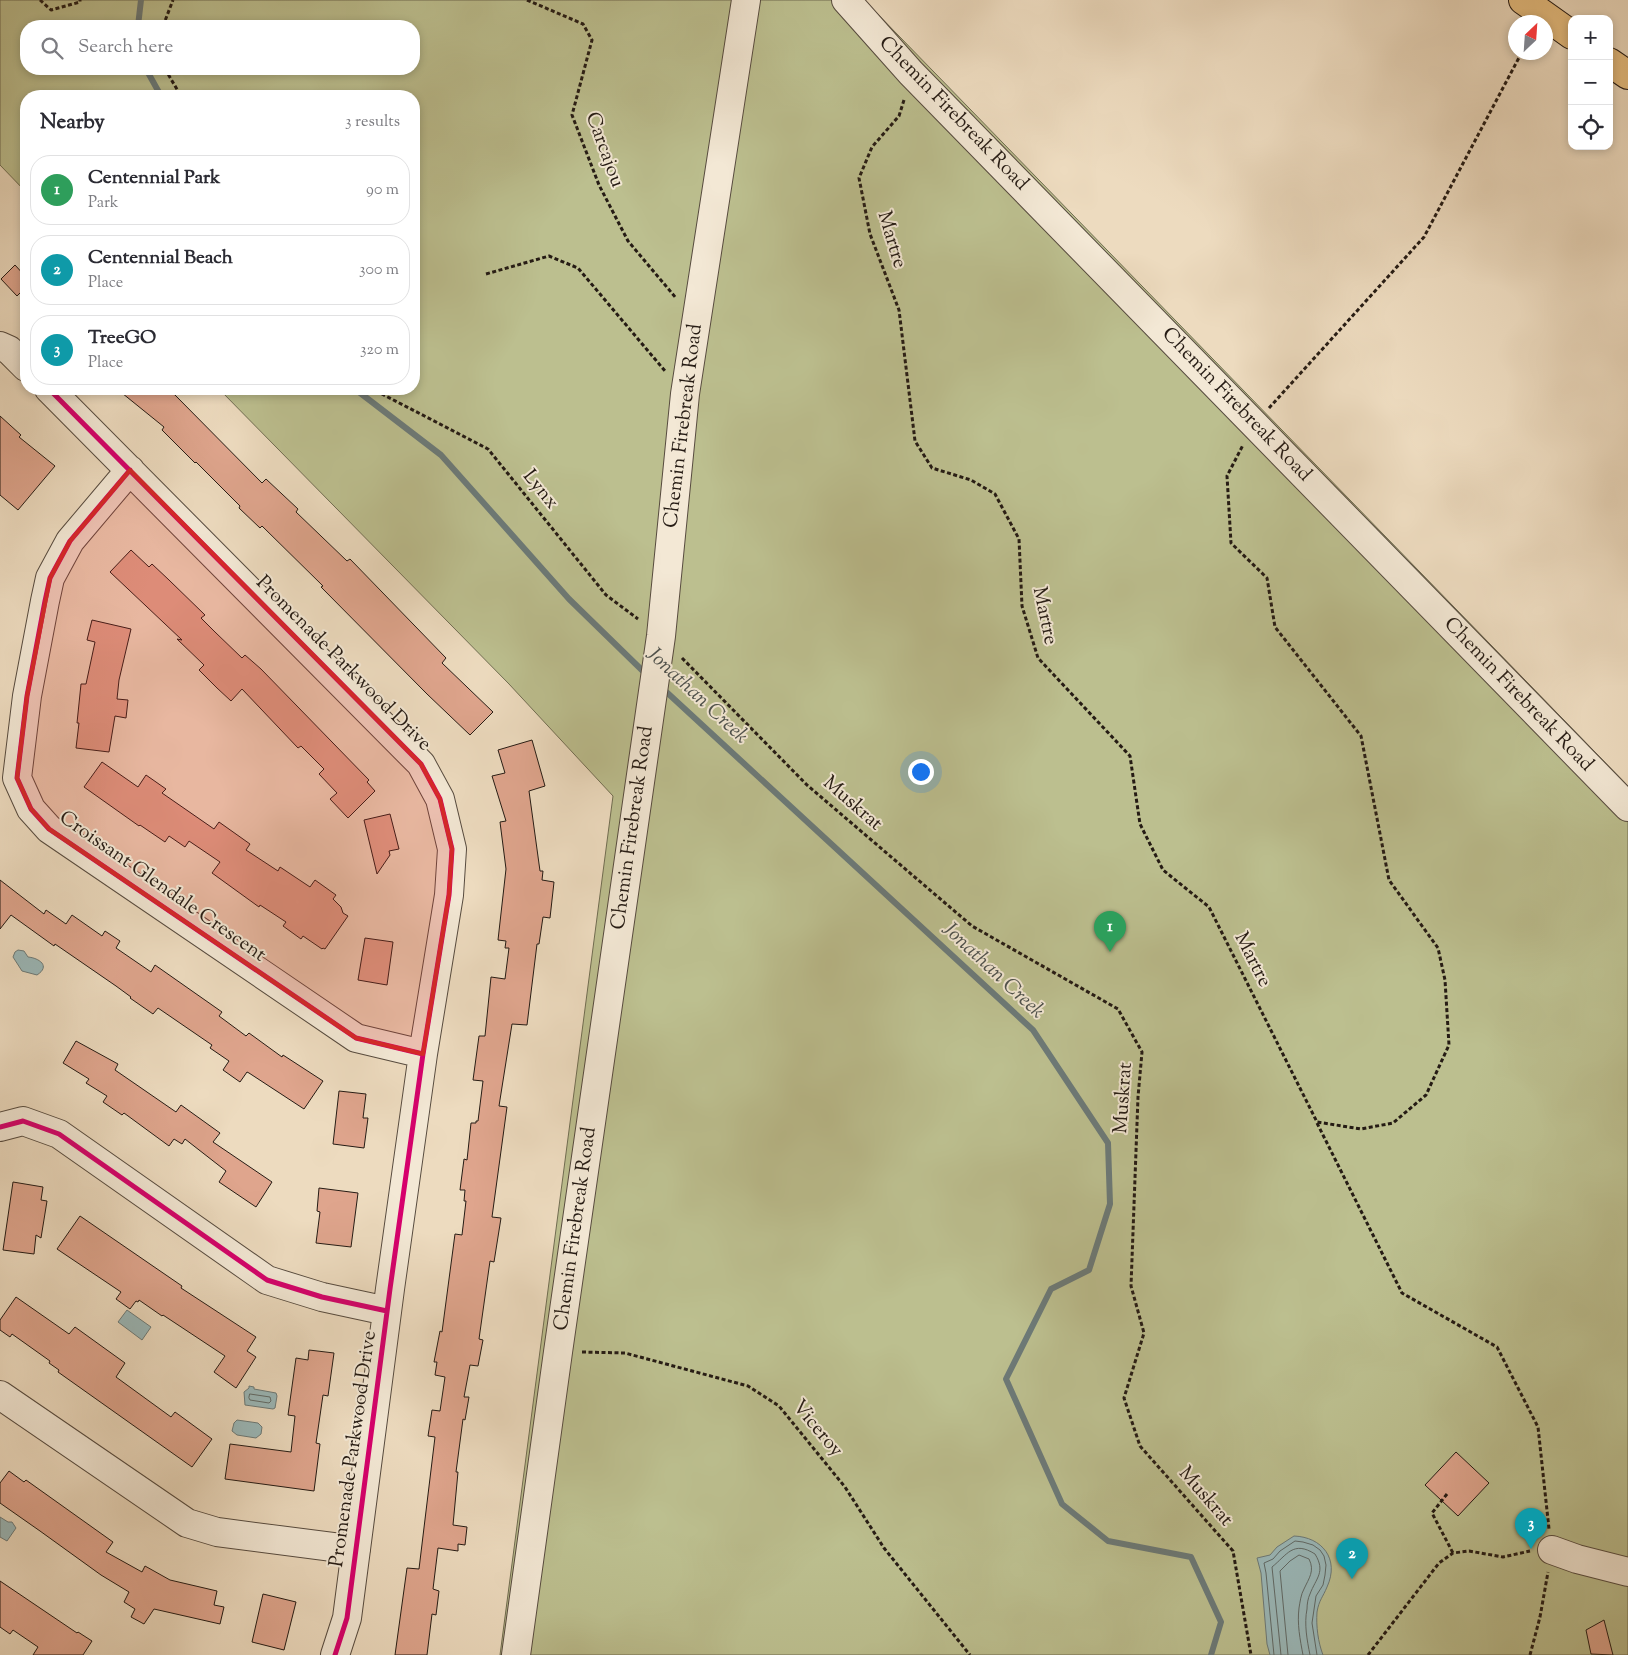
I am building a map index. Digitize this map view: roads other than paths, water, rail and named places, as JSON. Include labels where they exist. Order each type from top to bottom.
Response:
[{"type":"main road","points":[[1523,0],[1568,32]]},
{"type":"main road","points":[[1613,65],[1628,76]]},
{"type":"street","name":"Chemin Firebreak Road","points":[[516,1655],[661,636],[685,394],[746,0]]},
{"type":"street","name":"Chemin Firebreak Road","points":[[846,0],[911,73],[1628,807]]},
{"type":"street","points":[[0,346],[9,350],[20,361]]},
{"type":"street","name":"Promenade Parkwood Drive","points":[[55,395],[421,764],[440,799],[452,849],[450,895],[423,1054],[347,1618],[335,1655]]},
{"type":"street","name":"Croissant Glendale Crescent","points":[[130,470],[70,541],[50,578],[27,696],[18,778],[31,809],[50,829],[356,1038],[423,1054]]},
{"type":"street","points":[[0,1127],[23,1121],[59,1134],[267,1280],[322,1297],[387,1311]]},
{"type":"street","points":[[0,1395],[187,1523],[217,1532],[356,1550]]},
{"type":"street","points":[[1552,1550],[1577,1559],[1628,1572]]},
{"type":"water","points":[[18,950],[24,951],[28,957],[42,963],[43,969],[41,972],[37,975],[22,971],[13,957]]},
{"type":"water","points":[[127,1310],[151,1327],[142,1340],[118,1322]]},
{"type":"water","points":[[249,1386],[254,1387],[254,1389],[276,1393],[275,1408],[245,1405],[244,1392]]},
{"type":"water","points":[[237,1420],[258,1423],[262,1427],[261,1434],[256,1438],[237,1435],[232,1431]]},
{"type":"water","points":[[0,1517],[8,1522],[12,1522],[16,1528],[7,1541],[0,1537]]},
{"type":"water","points":[[1294,1536],[1313,1540],[1326,1551],[1330,1559],[1330,1577],[1317,1612],[1318,1634],[1323,1655],[1270,1655],[1267,1644],[1261,1573],[1257,1558],[1270,1555],[1277,1547]]},
{"type":"waterway","name":"Jonathan Creek","points":[[139,20],[141,0]]},
{"type":"waterway","name":"Jonathan Creek","points":[[149,75],[158,90]]},
{"type":"waterway","name":"Jonathan Creek","points":[[363,395],[441,455],[569,599],[648,676]]},
{"type":"waterway","name":"Jonathan Creek","points":[[661,687],[1033,1030],[1108,1143],[1110,1204],[1089,1270],[1051,1289],[1006,1379],[1062,1504],[1108,1541],[1191,1557],[1221,1622],[1211,1655]]},
{"type":"place","name":"Centennial Park","points":[[1110,952]]},
{"type":"place","name":"TreeGO","points":[[1531,1549]]},
{"type":"place","name":"Centennial Beach","points":[[1352,1579]]}]
